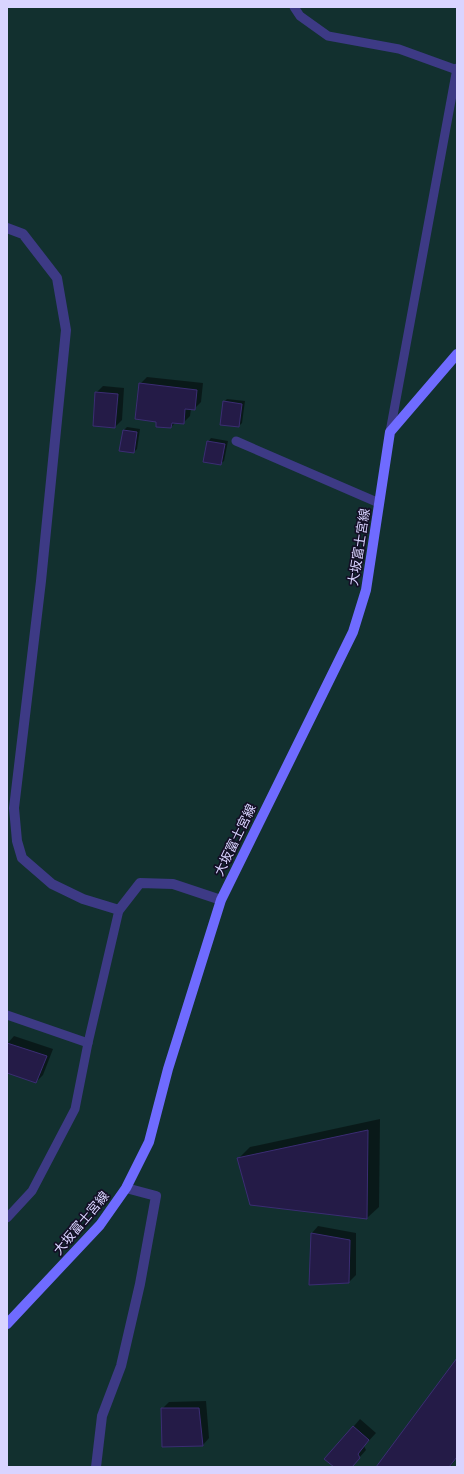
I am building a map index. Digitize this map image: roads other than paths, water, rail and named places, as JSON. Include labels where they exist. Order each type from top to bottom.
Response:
[{"type":"main road","points":[[390,432],[457,354]]},
{"type":"main road","name":"大坂富士宮線","points":[[7,1324],[100,1225],[126,1188],[149,1142],[168,1069],[221,900],[248,841],[352,632],[366,590],[390,432]]},
{"type":"street","points":[[7,228],[23,234],[57,278],[66,330],[41,581],[14,808],[17,840],[22,858],[52,884],[83,899],[119,910],[140,883],[173,884],[221,900]]},
{"type":"street","points":[[96,1467],[102,1416],[121,1366],[140,1284],[156,1196],[126,1188]]},
{"type":"lane","points":[[294,7],[300,16],[328,36],[399,49],[457,69],[419,282],[390,432]]},
{"type":"lane","points":[[236,441],[379,503]]},
{"type":"lane","points":[[7,1218],[32,1191],[76,1110],[88,1043],[119,910]]},
{"type":"lane","points":[[7,1015],[88,1043]]}]
